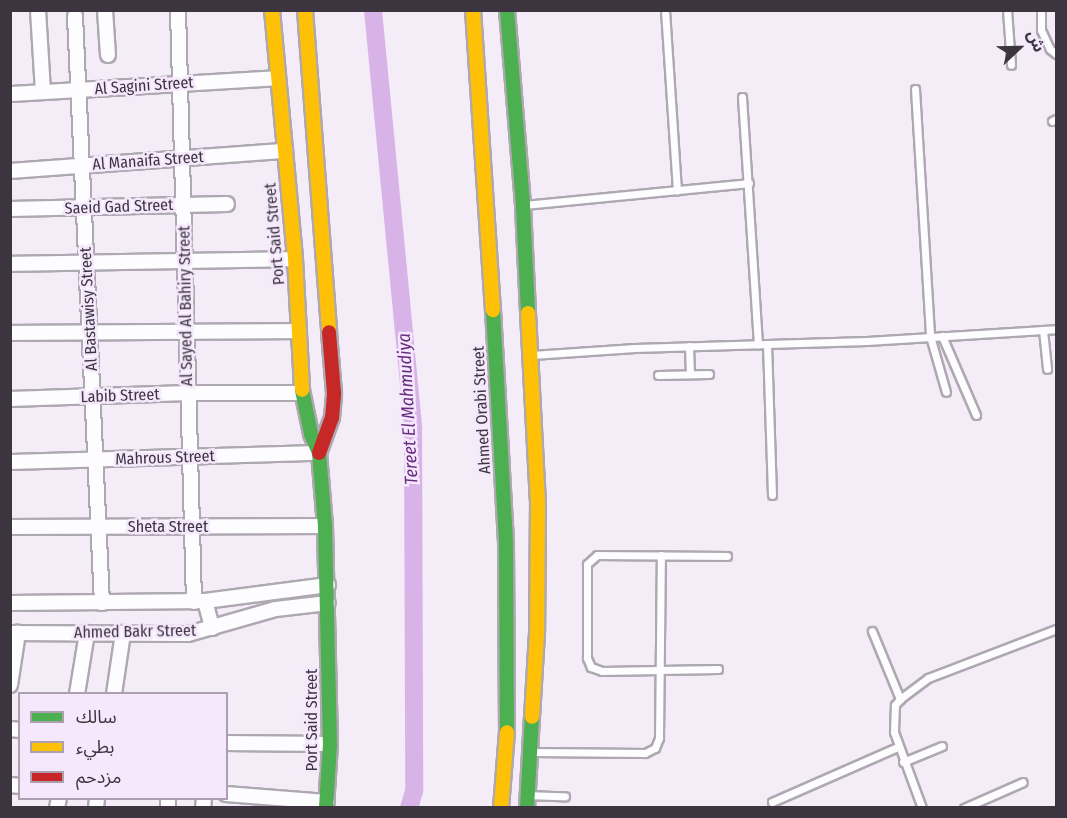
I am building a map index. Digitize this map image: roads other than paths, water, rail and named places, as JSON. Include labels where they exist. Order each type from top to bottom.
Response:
[{"type":"main road","name":"Port Said Street","points":[[272,10],[295,260],[302,393],[305,414],[320,453],[326,526],[330,744],[326,805]]},
{"type":"main road","name":"Port Said Street","points":[[305,10],[334,393],[332,418],[320,453]]},
{"type":"main road","name":"Ahmed Orabi Street","points":[[472,10],[483,138],[506,544],[508,726],[501,807]]},
{"type":"main road","points":[[507,10],[523,206],[538,574],[532,752],[528,801]]},
{"type":"street","points":[[38,10],[43,92]]},
{"type":"street","points":[[105,10],[108,56]]},
{"type":"street","name":"Al Sayed Al Bahiry Street","points":[[178,10],[192,527],[200,602],[212,628]]},
{"type":"street","name":"Al Bastawisy Street","points":[[75,16],[102,603]]},
{"type":"street","name":"Al Sagini Street","points":[[10,94],[278,78]]},
{"type":"street","name":"Al Manaifa Street","points":[[10,171],[285,151]]},
{"type":"street","name":"Saeid Gad Street","points":[[10,209],[227,204]]},
{"type":"street","points":[[10,264],[295,260]]},
{"type":"street","points":[[10,333],[299,331]]},
{"type":"street","name":"Labib Street","points":[[10,399],[188,393],[302,393]]},
{"type":"street","name":"Mahrous Street","points":[[10,462],[320,453]]},
{"type":"street","name":"Sheta Street","points":[[10,527],[326,526]]},
{"type":"street","name":"Ahmed Bakr Street","points":[[10,603],[200,602],[328,585]]},
{"type":"street","points":[[228,599],[234,621]]},
{"type":"street","name":"Ahmed Bakr Street","points":[[14,633],[188,634],[276,609],[328,603]]},
{"type":"street","points":[[10,685],[14,633]]},
{"type":"street","points":[[77,692],[87,633]]},
{"type":"street","points":[[114,692],[123,633]]},
{"type":"street","points":[[228,743],[330,744]]},
{"type":"street","points":[[230,798],[326,805]]},
{"type":"lane","points":[[665,10],[677,191]]},
{"type":"lane","points":[[1007,10],[1011,65]]},
{"type":"lane","points":[[1041,10],[1041,30],[1050,49],[1056,54]]},
{"type":"lane","points":[[915,89],[930,336],[946,392]]},
{"type":"lane","points":[[742,97],[758,344]]},
{"type":"lane","points":[[523,206],[749,183]]},
{"type":"lane","points":[[530,355],[1056,329]]},
{"type":"lane","points":[[1043,330],[1047,369]]},
{"type":"lane","points":[[942,336],[976,416]]},
{"type":"lane","points":[[766,344],[772,495]]},
{"type":"lane","points":[[689,346],[690,374]]},
{"type":"lane","points":[[658,375],[710,374]]},
{"type":"lane","points":[[718,669],[602,671],[591,667],[587,658],[587,564],[597,555],[727,556]]},
{"type":"lane","points":[[532,752],[651,752],[655,748],[659,738],[661,555]]},
{"type":"lane","points":[[922,807],[897,747],[894,716],[900,699],[928,678],[1056,630]]},
{"type":"lane","points":[[872,631],[900,699]]},
{"type":"lane","points":[[903,762],[942,746]]},
{"type":"lane","points":[[772,802],[897,747]]},
{"type":"lane","points":[[964,807],[1023,782]]},
{"type":"lane","points":[[528,801],[565,796]]},
{"type":"waterway","name":"Tereet El Mahmudiya","points":[[373,10],[413,428],[414,791],[409,808]]}]
